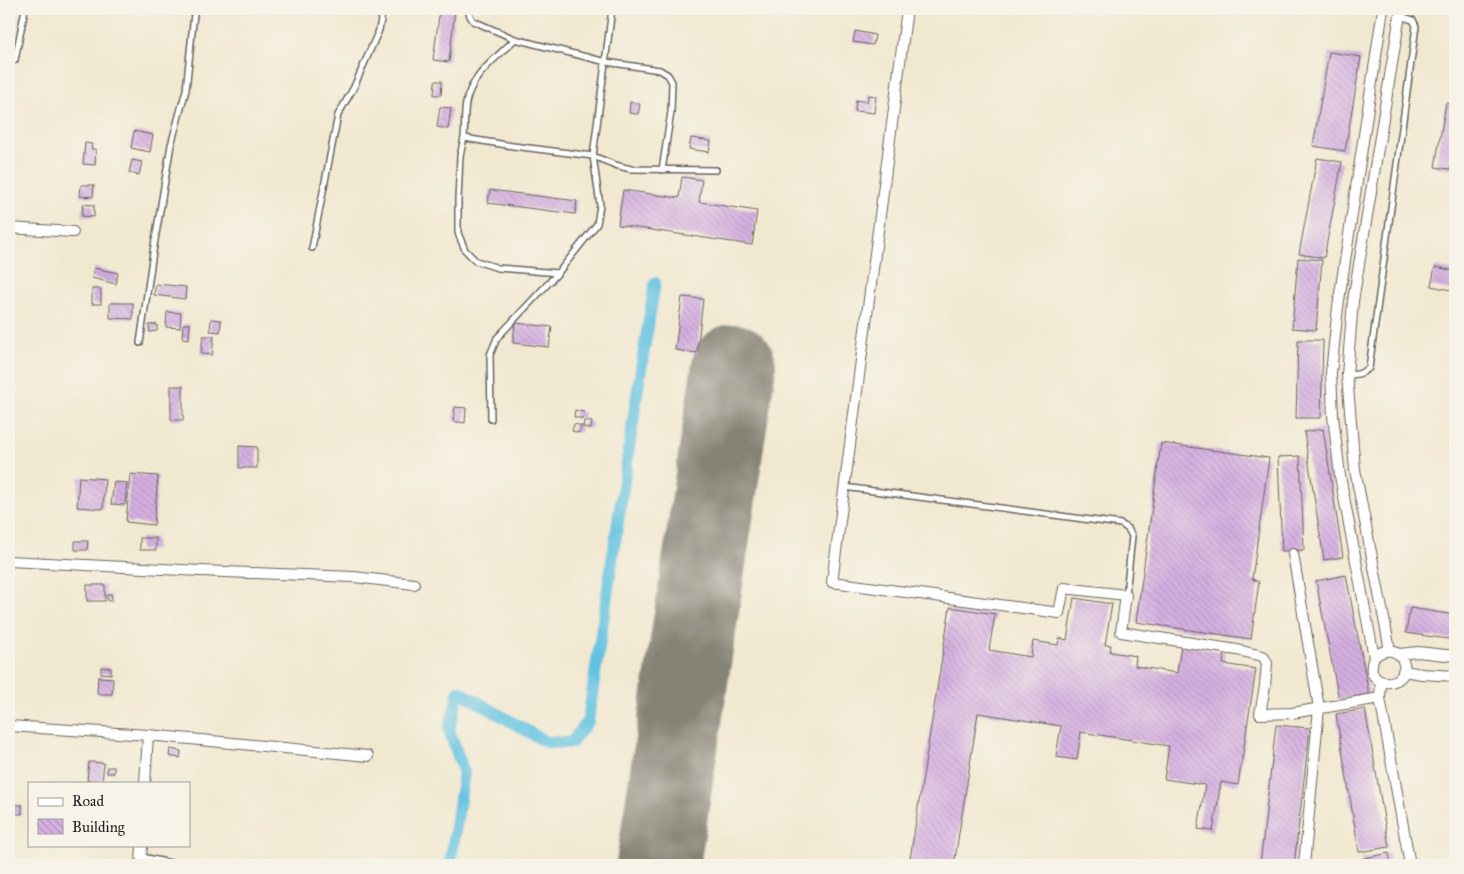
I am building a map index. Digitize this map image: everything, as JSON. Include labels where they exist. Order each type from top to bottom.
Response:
[{"type":"street","points":[[906,9],[832,582],[1059,613],[1064,588],[1126,595],[1121,632],[1237,650],[1263,656],[1267,663],[1260,714],[1292,714],[1380,698]]},
{"type":"street","points":[[1374,657],[1340,476],[1333,416],[1331,373],[1338,307],[1383,9]]},
{"type":"street","points":[[1400,12],[1353,301],[1347,375],[1355,470],[1394,652],[1403,662],[1403,672],[1394,682],[1381,682],[1375,677],[1371,664],[1374,657],[1381,651],[1394,652],[1418,652],[1455,656]]},
{"type":"street","points":[[9,228],[73,232]]},
{"type":"street","points":[[1331,373],[1347,375]]},
{"type":"street","points":[[1293,554],[1318,708],[1304,865]]},
{"type":"street","points":[[9,561],[354,577],[414,584]]},
{"type":"street","points":[[1403,672],[1455,676]]},
{"type":"street","points":[[1381,682],[1380,698],[1410,865]]},
{"type":"street","points":[[9,726],[148,735],[368,756]]},
{"type":"street","points":[[145,782],[148,735]]},
{"type":"street","points":[[141,861],[142,846]]},
{"type":"lane","points":[[15,60],[25,9]]},
{"type":"lane","points":[[140,343],[171,145],[186,90],[194,14],[192,9]]},
{"type":"lane","points":[[312,248],[338,115],[354,87],[379,30],[383,9]]},
{"type":"lane","points":[[468,9],[473,21],[515,39],[606,62],[660,70],[668,75],[672,82],[671,112],[662,170]]},
{"type":"lane","points":[[491,419],[490,355],[497,338],[558,273],[597,224],[600,205],[593,156],[612,9]]},
{"type":"lane","points":[[1347,375],[1357,375],[1369,368],[1416,26],[1413,20],[1400,12]]},
{"type":"lane","points":[[515,39],[480,74],[471,89],[466,103],[464,138],[460,156],[458,233],[465,250],[476,261],[498,268],[558,273]]},
{"type":"lane","points":[[464,138],[593,156],[615,165],[631,168],[716,170]]},
{"type":"lane","points":[[844,487],[1122,524],[1132,536],[1126,595]]},
{"type":"lane","points":[[141,861],[180,865]]},
{"type":"building","points":[[440,9],[455,9],[449,62],[433,60]]},
{"type":"building","points":[[855,31],[875,35],[873,45],[853,42]]},
{"type":"building","points":[[1329,52],[1361,57],[1345,151],[1313,146]]},
{"type":"building","points":[[435,81],[442,81],[441,95],[434,95]]},
{"type":"building","points":[[868,95],[876,96],[874,113],[855,111],[856,100],[867,102]]},
{"type":"building","points":[[630,102],[640,104],[638,114],[629,113]]},
{"type":"building","points":[[1446,103],[1455,105],[1455,170],[1435,167]]},
{"type":"building","points":[[440,107],[451,108],[448,129],[437,127]]},
{"type":"building","points":[[134,131],[153,135],[150,152],[131,148]]},
{"type":"building","points":[[691,138],[711,141],[709,152],[689,149]]},
{"type":"building","points":[[85,143],[92,144],[91,149],[96,149],[95,165],[83,164]]},
{"type":"building","points":[[1317,158],[1342,162],[1324,258],[1299,254]]},
{"type":"building","points":[[132,160],[142,162],[139,175],[129,173]]},
{"type":"building","points":[[682,177],[702,180],[699,202],[757,211],[752,245],[618,225],[623,190],[679,198]]},
{"type":"building","points":[[81,185],[94,185],[93,197],[80,196]]},
{"type":"building","points":[[490,190],[577,201],[575,214],[488,203]]},
{"type":"building","points":[[83,204],[94,205],[94,217],[82,216]]},
{"type":"building","points":[[1298,258],[1322,260],[1316,330],[1292,328]]},
{"type":"building","points":[[1435,267],[1455,271],[1451,290],[1431,286]]},
{"type":"building","points":[[94,268],[118,273],[116,284],[92,278]]},
{"type":"building","points":[[156,284],[186,287],[185,299],[154,295]]},
{"type":"building","points":[[92,289],[101,289],[101,304],[92,304]]},
{"type":"building","points":[[682,297],[703,299],[697,353],[675,350]]},
{"type":"building","points":[[110,303],[133,303],[133,319],[110,318]]},
{"type":"building","points":[[167,312],[181,313],[180,328],[166,327]]},
{"type":"building","points":[[211,319],[221,320],[220,332],[210,331]]},
{"type":"building","points":[[515,323],[552,327],[549,347],[513,343]]},
{"type":"building","points":[[157,324],[157,331],[150,332],[149,325]]},
{"type":"building","points":[[183,324],[190,324],[189,339],[182,338]]},
{"type":"building","points":[[203,336],[214,336],[212,355],[201,354]]},
{"type":"building","points":[[1298,340],[1323,340],[1321,418],[1296,418]]},
{"type":"building","points":[[171,386],[183,386],[183,420],[171,420]]},
{"type":"building","points":[[455,407],[466,408],[465,423],[453,421]]},
{"type":"building","points":[[575,410],[584,412],[583,419],[574,417]]},
{"type":"building","points":[[584,421],[592,422],[591,429],[583,427]]},
{"type":"building","points":[[574,424],[582,426],[579,433],[572,431]]},
{"type":"building","points":[[1323,429],[1343,557],[1324,560],[1304,432]]},
{"type":"building","points":[[1161,443],[1269,458],[1252,579],[1259,582],[1251,639],[1136,622]]},
{"type":"building","points":[[239,446],[257,447],[257,468],[239,468]]},
{"type":"building","points":[[1300,456],[1304,550],[1282,551],[1278,457]]},
{"type":"building","points":[[130,474],[158,476],[154,525],[126,522]]},
{"type":"building","points":[[79,477],[105,479],[103,509],[77,507]]},
{"type":"building","points":[[114,482],[127,483],[125,505],[111,504]]},
{"type":"building","points":[[140,538],[156,538],[156,550],[140,550]]},
{"type":"building","points":[[75,541],[88,541],[87,550],[75,550]]},
{"type":"building","points":[[1346,575],[1369,694],[1339,700],[1316,581]]},
{"type":"building","points":[[87,585],[105,585],[105,601],[87,601]]},
{"type":"building","points":[[111,594],[112,601],[108,601],[107,595]]},
{"type":"building","points":[[1074,598],[1112,604],[1105,645],[1111,645],[1110,652],[1136,656],[1135,666],[1177,673],[1181,645],[1225,652],[1223,664],[1256,669],[1238,785],[1221,782],[1213,831],[1198,829],[1205,785],[1164,779],[1169,746],[1081,732],[1077,760],[1056,757],[1061,726],[978,713],[954,865],[909,865],[950,607],[995,614],[989,650],[1031,657],[1033,641],[1058,645],[1059,638],[1067,640]]},
{"type":"building","points":[[1410,608],[1455,615],[1455,640],[1406,633]]},
{"type":"building","points":[[101,667],[111,668],[111,674],[101,673]]},
{"type":"building","points":[[98,677],[113,678],[112,694],[97,694]]},
{"type":"building","points":[[1365,709],[1389,847],[1359,852],[1336,714]]},
{"type":"building","points":[[1276,725],[1310,728],[1294,865],[1260,865]]},
{"type":"building","points":[[170,749],[181,751],[180,758],[169,756]]},
{"type":"building","points":[[89,762],[104,763],[102,782],[87,780]]},
{"type":"building","points":[[107,767],[114,767],[114,773],[107,773]]},
{"type":"building","points":[[10,805],[22,805],[22,814],[10,814]]},
{"type":"building","points":[[1389,853],[1391,865],[1362,865],[1361,859]]},
{"type":"waterway","points":[[450,865],[464,773],[449,730],[459,691],[546,742],[571,743],[588,721],[655,283]]},
{"type":"runway","points":[[658,865],[734,366]]}]
